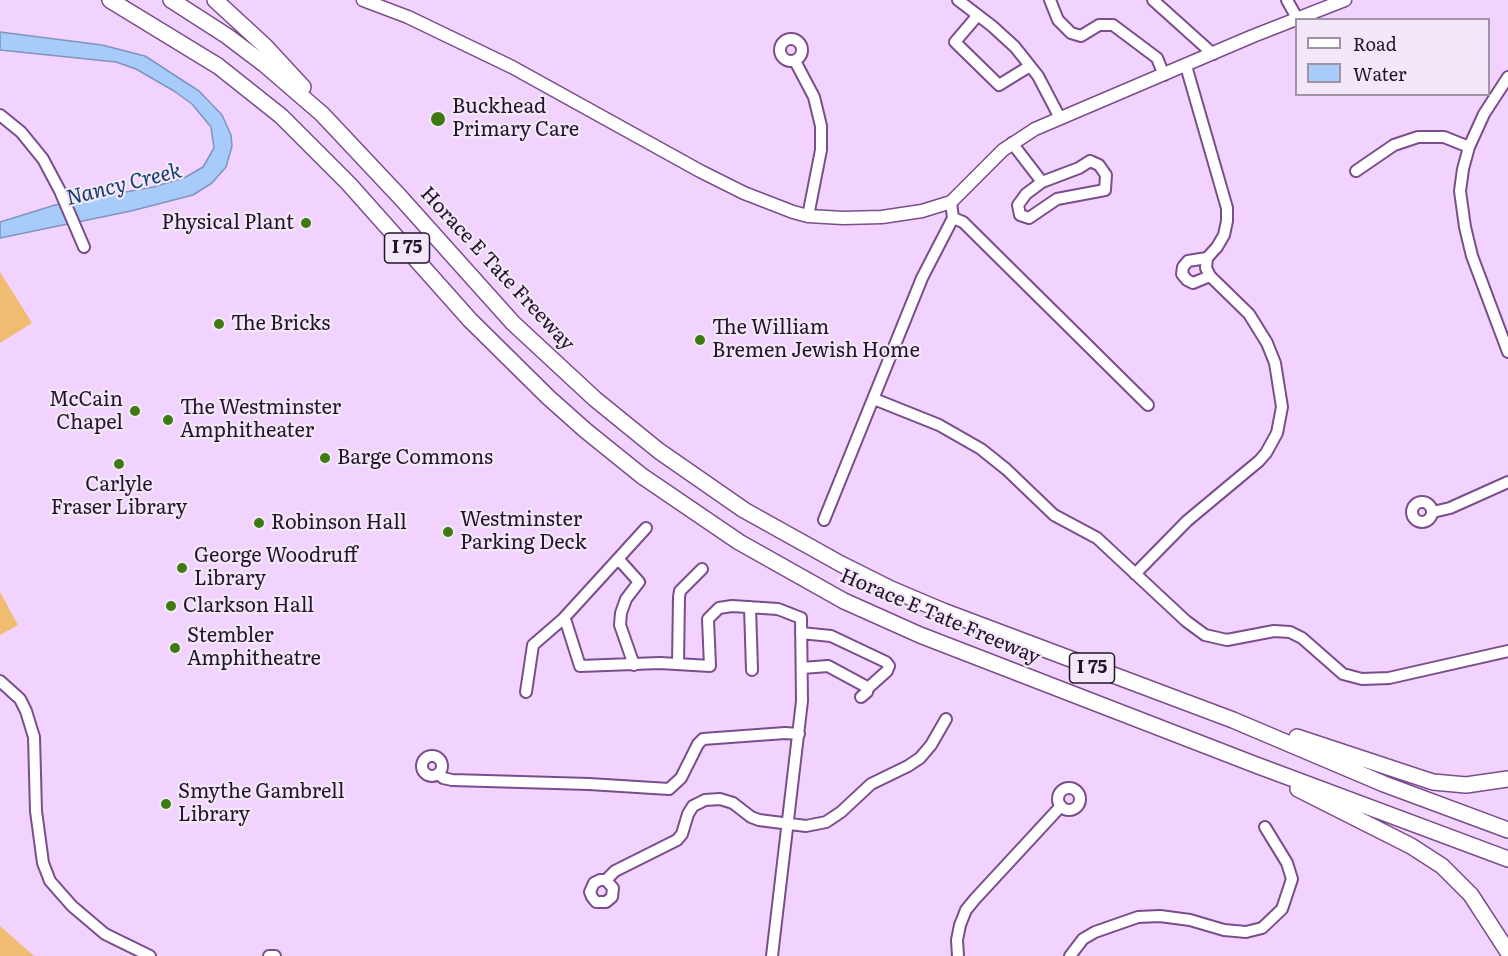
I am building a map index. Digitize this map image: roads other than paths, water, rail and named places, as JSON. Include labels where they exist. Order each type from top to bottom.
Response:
[{"type":"highway","name":"Horace E Tate Freeway","points":[[110,0],[218,66],[281,116],[349,184],[470,320],[520,370],[605,447],[708,522],[806,580],[896,625],[1256,765],[1508,859]]},
{"type":"highway","name":"Horace E Tate Freeway","points":[[171,0],[264,64],[322,114],[401,198],[484,292],[549,358],[595,399],[659,451],[744,510],[798,542],[891,589],[1083,665],[1233,720],[1384,784],[1508,830]]},
{"type":"highway","points":[[215,0],[286,68],[322,114]]},
{"type":"highway","points":[[1233,720],[1283,733],[1433,782],[1466,785],[1508,779]]},
{"type":"highway","points":[[1256,765],[1329,806],[1411,846],[1442,866],[1471,895],[1508,952]]},
{"type":"main road","points":[[363,0],[408,17],[512,67],[722,183],[765,202],[808,216],[843,218],[882,217],[951,202],[996,156],[1035,129],[1295,19]]},
{"type":"main road","points":[[1297,18],[1345,0]]},
{"type":"street","points":[[958,0],[1015,47],[1038,76],[1060,118]]},
{"type":"street","points":[[1050,0],[1058,20],[1075,36],[1081,36],[1099,25],[1113,26],[1149,52],[1160,77]]},
{"type":"street","points":[[1153,0],[1213,54]]},
{"type":"street","points":[[1287,0],[1297,18]]},
{"type":"street","points":[[978,15],[955,42],[999,85],[1030,66]]},
{"type":"street","points":[[795,61],[814,97],[821,126],[821,150],[808,216]]},
{"type":"street","points":[[1135,574],[1187,521],[1259,461],[1272,443],[1280,424],[1282,407],[1275,363],[1267,343],[1249,314],[1210,276],[1206,268],[1207,258],[1224,235],[1227,208],[1186,66]]},
{"type":"street","points":[[1508,77],[1484,114],[1469,147],[1460,191],[1465,227],[1476,269],[1508,352]]},
{"type":"street","points":[[0,115],[33,144],[43,159],[60,191],[84,247]]},
{"type":"street","points":[[1356,171],[1394,145],[1418,137],[1444,137],[1469,147]]},
{"type":"street","points":[[1012,143],[1042,182]]},
{"type":"street","points":[[1090,161],[1099,165],[1106,175],[1105,190],[1057,199],[1029,218],[1020,215],[1018,205],[1026,194],[1042,182],[1079,168],[1090,161]]},
{"type":"street","points":[[824,520],[922,278],[953,218],[951,202]]},
{"type":"street","points":[[953,218],[963,222],[1148,405]]},
{"type":"street","points":[[1207,258],[1188,261],[1183,267],[1182,274],[1186,280],[1193,283],[1210,276]]},
{"type":"street","points":[[874,399],[939,425],[969,441],[1006,469],[1054,515],[1097,538],[1186,621],[1205,635],[1227,640],[1283,631],[1302,638],[1343,674],[1362,679],[1389,678],[1508,651]]},
{"type":"street","points":[[1432,512],[1450,508],[1508,482]]},
{"type":"street","points":[[526,692],[533,645],[563,619],[646,528]]},
{"type":"street","points":[[616,561],[621,563],[639,582],[626,599],[620,624],[634,665]]},
{"type":"street","points":[[678,664],[680,591],[702,570]]},
{"type":"street","points":[[750,607],[752,670]]},
{"type":"street","points":[[563,619],[567,622],[580,666],[678,664],[710,666],[708,619],[719,608],[778,609],[801,618],[802,668],[799,734],[772,956]]},
{"type":"street","points":[[801,633],[831,636],[886,662],[889,666],[887,671],[864,692],[828,666],[802,668]]},
{"type":"street","points":[[0,681],[20,699],[34,738],[37,819],[43,863],[50,881],[72,906],[105,934],[150,956]]},
{"type":"street","points":[[606,880],[615,871],[677,840],[682,834],[693,806],[705,800],[720,799],[733,803],[751,817],[759,820],[813,826],[835,817],[871,784],[920,758],[932,745],[946,719]]},
{"type":"street","points":[[439,774],[443,778],[452,780],[669,789],[681,778],[698,744],[703,739],[799,734]]},
{"type":"street","points":[[958,956],[957,940],[966,910],[1061,806]]},
{"type":"street","points":[[1070,956],[1083,939],[1095,932],[1138,917],[1180,918],[1224,930],[1246,932],[1262,928],[1282,909],[1292,879],[1287,863],[1265,827]]},
{"type":"street","points":[[270,956],[275,956]]},
{"type":"water","points":[[0,32],[102,45],[145,56],[199,91],[222,115],[231,135],[232,146],[226,167],[212,183],[193,195],[131,211],[0,238],[0,222],[55,205],[153,187],[184,178],[203,167],[214,148],[211,127],[192,104],[136,69],[116,62],[0,50]]},
{"type":"place","name":"Buckhead Primary Care","points":[[438,119]]},
{"type":"place","name":"Physical Plant","points":[[306,223]]},
{"type":"place","name":"The Bricks","points":[[219,324]]},
{"type":"place","name":"The William Bremen Jewish Home","points":[[700,340]]},
{"type":"place","name":"McCain Chapel","points":[[135,411]]},
{"type":"place","name":"The Westminster Amphitheater","points":[[168,420]]},
{"type":"place","name":"Barge Commons","points":[[325,458]]},
{"type":"place","name":"Carlyle Fraser Library","points":[[119,464]]},
{"type":"place","name":"Robinson Hall","points":[[259,523]]},
{"type":"place","name":"Westminster Parking Deck","points":[[448,532]]},
{"type":"place","name":"George Woodruff Library","points":[[182,568]]},
{"type":"place","name":"Clarkson Hall","points":[[171,606]]},
{"type":"place","name":"Stembler Amphitheatre","points":[[175,648]]},
{"type":"place","name":"Smythe Gambrell Library","points":[[166,804]]},
{"type":"water label","name":"Nancy Creek","points":[[124,185]]}]
